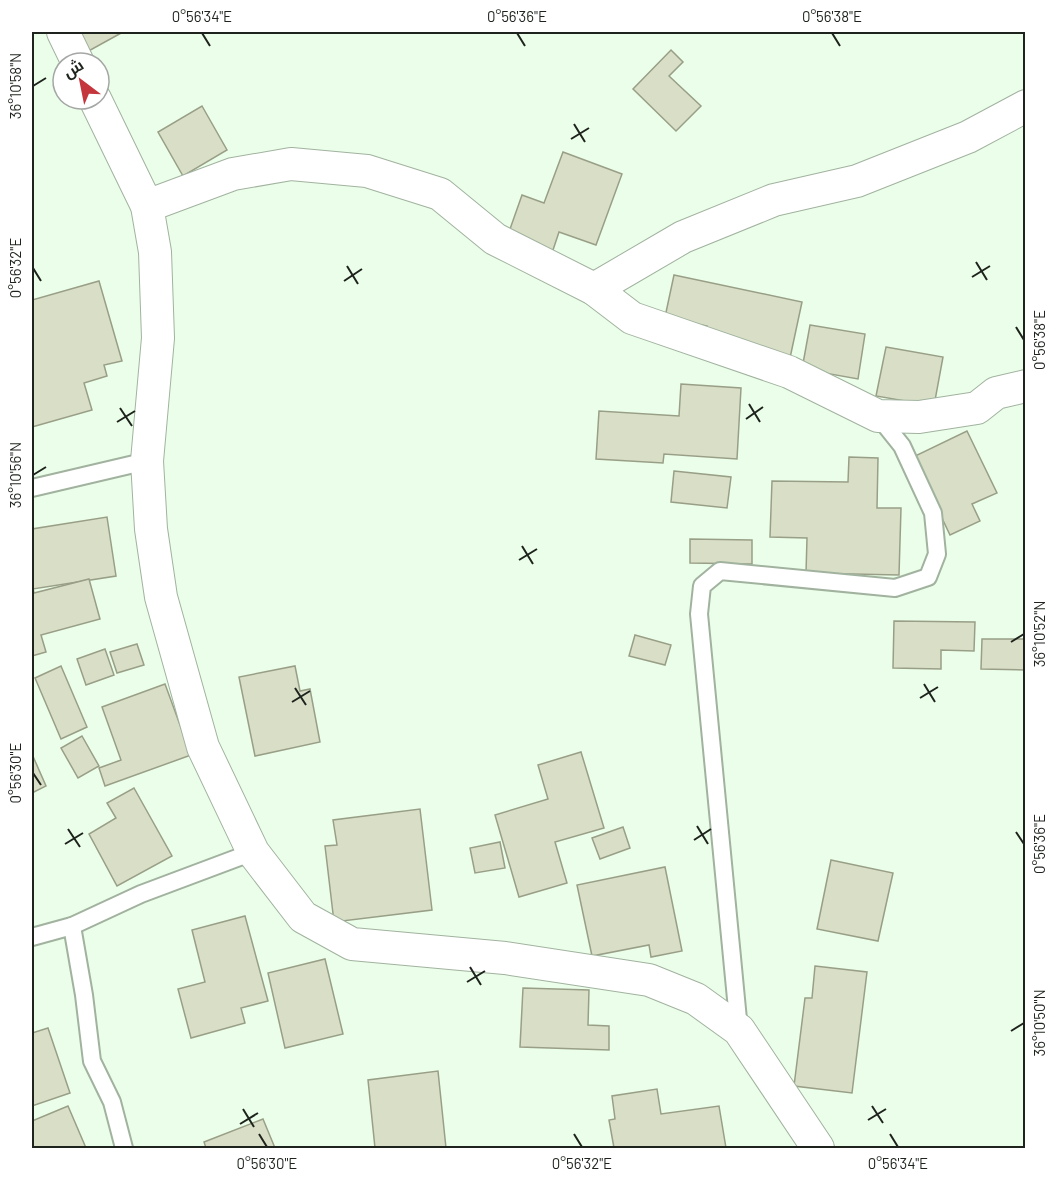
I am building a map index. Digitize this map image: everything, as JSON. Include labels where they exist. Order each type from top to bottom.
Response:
[{"type":"street","points":[[63,32],[72,51]]},
{"type":"street","points":[[594,289],[682,237],[774,200],[857,181],[968,137],[1026,106]]},
{"type":"street","points":[[101,111],[147,207],[155,252],[158,338],[147,461],[151,530],[161,597],[202,747],[253,852],[303,917],[352,944],[505,958],[649,980],[696,999],[739,1030],[818,1149]]},
{"type":"street","points":[[147,207],[233,174],[291,164],[367,171],[440,194],[495,238],[594,289],[632,318],[789,372],[878,416],[919,417],[977,408],[996,393],[1026,386]]},
{"type":"lane","points":[[739,1030],[699,614],[702,586],[720,571],[895,588],[928,577],[937,554],[933,513],[903,446],[878,416]]},
{"type":"lane","points":[[32,488],[147,461]]},
{"type":"lane","points":[[32,937],[72,926],[141,894],[253,852]]},
{"type":"lane","points":[[72,926],[92,1061],[111,1102],[124,1149]]},
{"type":"building","points":[[72,32],[123,32],[89,51],[84,51]]},
{"type":"building","points":[[671,50],[683,62],[669,76],[701,106],[676,131],[633,89]]},
{"type":"building","points":[[202,106],[227,150],[183,176],[158,132]]},
{"type":"building","points":[[563,152],[622,174],[596,245],[559,232],[548,265],[503,249],[522,195],[544,203]]},
{"type":"building","points":[[674,275],[802,302],[790,358],[705,340],[707,326],[665,317]]},
{"type":"building","points":[[99,281],[122,361],[104,365],[107,376],[84,383],[92,410],[32,427],[32,300]]},
{"type":"building","points":[[810,325],[865,334],[858,379],[802,369]]},
{"type":"building","points":[[886,347],[943,357],[934,406],[876,396]]},
{"type":"building","points":[[681,384],[741,388],[737,459],[664,454],[663,463],[596,459],[599,411],[679,416]]},
{"type":"building","points":[[967,431],[997,493],[972,504],[980,521],[950,535],[913,457]]},
{"type":"building","points":[[849,457],[878,458],[877,508],[901,508],[899,575],[806,573],[807,538],[770,537],[772,481],[848,482]]},
{"type":"building","points":[[674,471],[731,477],[727,508],[671,502]]},
{"type":"building","points":[[107,517],[116,576],[33,589],[32,529]]},
{"type":"building","points":[[690,539],[752,540],[752,564],[690,563]]},
{"type":"building","points":[[89,579],[100,619],[41,635],[46,652],[32,656],[32,584],[34,593]]},
{"type":"building","points":[[894,621],[975,622],[974,651],[941,650],[941,669],[893,668]]},
{"type":"building","points":[[635,635],[671,645],[665,665],[629,656]]},
{"type":"building","points":[[982,639],[1026,639],[1026,670],[981,669]]},
{"type":"building","points":[[137,644],[144,665],[117,673],[110,652]]},
{"type":"building","points":[[105,649],[114,675],[86,685],[77,659]]},
{"type":"building","points":[[61,666],[87,727],[61,739],[35,678]]},
{"type":"building","points":[[295,666],[300,691],[310,689],[320,742],[255,756],[239,677]]},
{"type":"building","points":[[165,684],[191,755],[105,786],[99,768],[121,760],[102,707]]},
{"type":"building","points":[[82,736],[99,766],[78,778],[61,748]]},
{"type":"building","points":[[581,752],[604,828],[555,842],[567,883],[519,897],[495,815],[548,799],[538,765]]},
{"type":"building","points":[[32,754],[46,786],[32,793]]},
{"type":"building","points":[[134,788],[172,856],[117,886],[89,834],[116,818],[107,803]]},
{"type":"building","points":[[420,809],[432,910],[334,922],[325,846],[337,845],[333,820]]},
{"type":"building","points":[[623,827],[630,848],[600,859],[592,838]]},
{"type":"building","points":[[500,842],[505,868],[475,873],[470,848]]},
{"type":"building","points":[[831,860],[893,873],[878,941],[817,929]]},
{"type":"building","points":[[665,867],[682,951],[651,957],[649,945],[592,956],[577,885]]},
{"type":"building","points":[[245,916],[268,1001],[241,1008],[245,1023],[191,1038],[178,989],[205,982],[192,930]]},
{"type":"building","points":[[325,959],[343,1034],[285,1048],[268,973]]},
{"type":"building","points":[[815,966],[867,972],[852,1093],[794,1086],[805,998],[812,998]]},
{"type":"building","points":[[523,988],[589,990],[588,1025],[609,1026],[609,1050],[520,1047]]},
{"type":"building","points":[[48,1028],[70,1093],[32,1106],[32,1033]]},
{"type":"building","points":[[438,1071],[446,1148],[375,1148],[368,1080]]},
{"type":"building","points":[[657,1089],[661,1114],[719,1106],[726,1148],[614,1148],[609,1120],[615,1119],[612,1096]]},
{"type":"building","points":[[68,1106],[86,1148],[32,1148],[32,1121]]},
{"type":"building","points":[[263,1119],[275,1148],[206,1148],[204,1142]]}]
